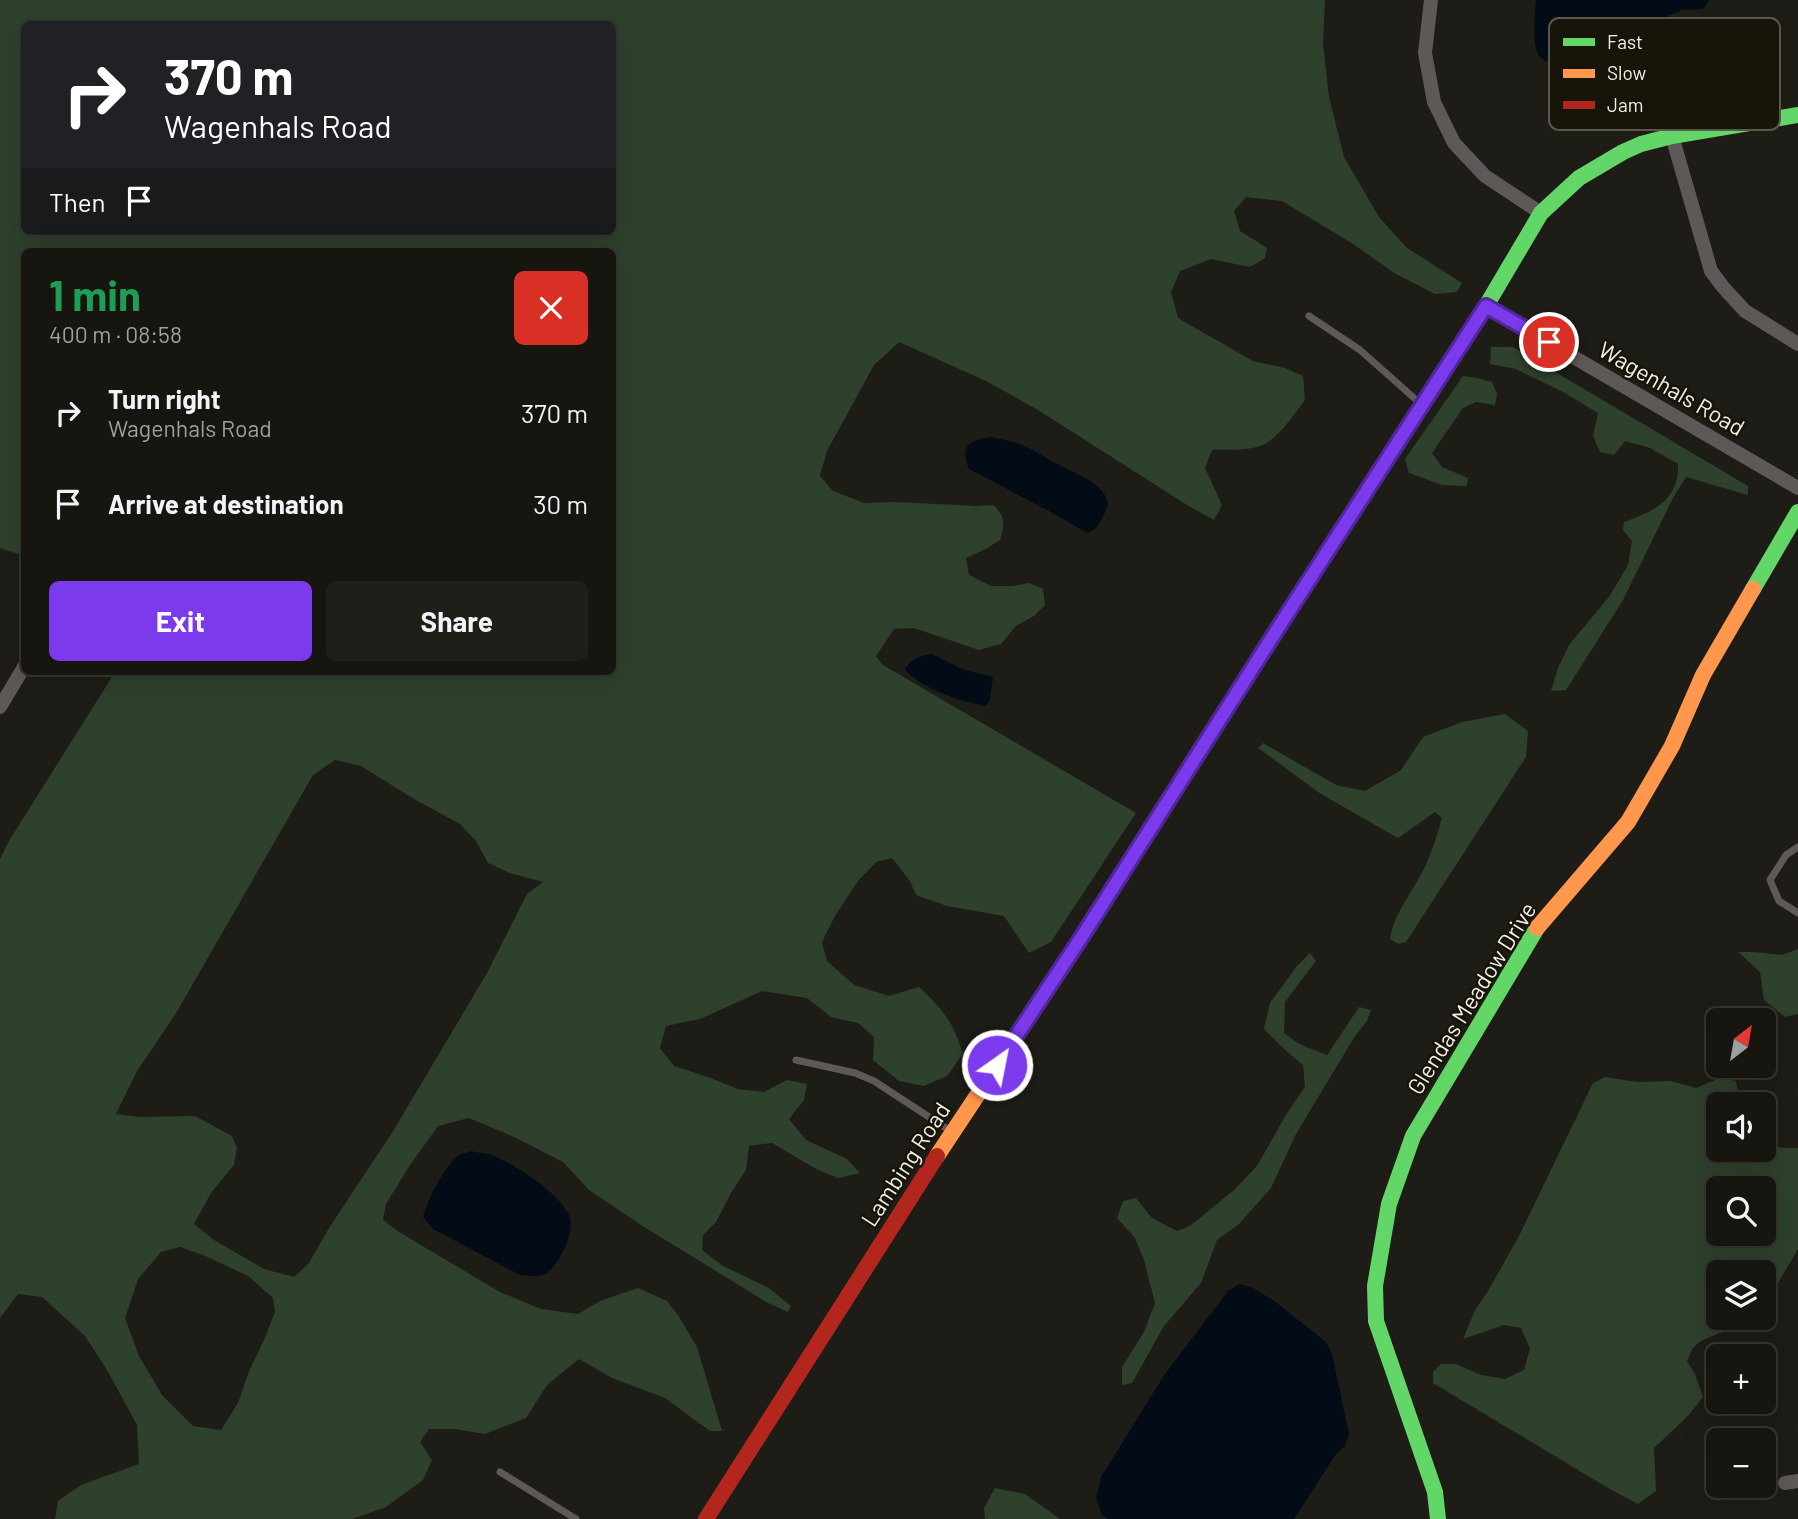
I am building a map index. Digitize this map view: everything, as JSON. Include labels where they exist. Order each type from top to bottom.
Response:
[{"type":"street","points":[[1431,0],[1425,53],[1434,102],[1454,143],[1485,176],[1541,213]]},
{"type":"street","name":"Lambing Road","points":[[1780,118],[1798,115]]},
{"type":"street","name":"Lambing Road","points":[[706,1519],[952,1132],[1074,949],[1486,306],[1541,213],[1579,178],[1632,148],[1672,136],[1708,130]]},
{"type":"street","points":[[1672,136],[1711,271],[1745,311],[1798,344]]},
{"type":"street","name":"Wagenhals Road","points":[[1486,306],[1798,488]]},
{"type":"street","name":"Glendas Meadow Drive","points":[[1438,1519],[1435,1492],[1376,1321],[1375,1286],[1389,1204],[1413,1136],[1537,927],[1628,822],[1672,746],[1703,675],[1798,512]]},
{"type":"street","points":[[0,707],[21,672]]},
{"type":"lane","points":[[1309,316],[1360,350],[1422,405]]},
{"type":"lane","points":[[1798,847],[1786,855],[1770,880],[1779,901],[1798,914]]},
{"type":"lane","points":[[796,1060],[855,1073],[874,1081],[952,1132]]},
{"type":"lane","points":[[500,1472],[576,1519]]},
{"type":"green space","points":[[0,0],[1325,0],[1323,43],[1329,97],[1344,157],[1379,217],[1407,248],[1462,283],[1457,292],[1435,294],[1396,274],[1350,242],[1282,201],[1246,197],[1234,211],[1240,231],[1267,248],[1265,258],[1250,267],[1211,259],[1180,271],[1171,292],[1178,318],[1253,361],[1285,368],[1303,376],[1305,400],[1279,433],[1268,442],[1248,449],[1212,450],[1205,468],[1222,505],[1214,520],[1038,410],[986,381],[899,342],[874,365],[827,451],[820,476],[833,491],[864,503],[993,505],[1001,513],[1003,521],[1000,540],[966,558],[969,575],[991,586],[1029,583],[1043,589],[1045,605],[1034,616],[1016,626],[1001,644],[979,650],[914,628],[894,629],[876,656],[883,665],[1136,813],[1051,942],[1029,953],[1004,916],[947,906],[916,895],[910,881],[892,858],[876,862],[858,881],[822,942],[827,961],[854,985],[889,996],[919,987],[946,1017],[963,1054],[947,1076],[924,1086],[899,1081],[873,1060],[874,1037],[858,1023],[831,1017],[807,998],[762,991],[700,1019],[666,1026],[660,1048],[674,1066],[738,1089],[764,1092],[787,1080],[807,1084],[804,1100],[789,1119],[806,1140],[847,1159],[860,1173],[838,1178],[818,1170],[772,1143],[749,1146],[746,1170],[716,1222],[703,1235],[702,1250],[723,1266],[769,1288],[791,1306],[788,1312],[768,1303],[641,1225],[589,1190],[563,1162],[469,1118],[438,1126],[386,1204],[383,1220],[500,1292],[541,1309],[578,1314],[600,1301],[638,1288],[667,1301],[697,1347],[722,1431],[710,1431],[665,1398],[612,1378],[579,1359],[547,1385],[526,1418],[485,1434],[455,1429],[429,1429],[420,1442],[432,1460],[423,1480],[386,1507],[352,1519],[55,1519],[58,1501],[81,1485],[139,1464],[137,1425],[85,1336],[42,1297],[18,1294],[0,1318],[0,859],[113,675],[616,675],[616,248],[21,248],[21,555],[0,548]],"holes":[[[335,760],[361,766],[460,824],[476,841],[488,863],[510,873],[543,882],[527,894],[487,973],[392,1133],[309,1263],[294,1277],[264,1269],[214,1240],[194,1224],[211,1193],[234,1165],[237,1148],[232,1136],[195,1116],[140,1117],[116,1114],[137,1071],[175,1015],[313,775]],[[180,1247],[248,1276],[273,1298],[275,1312],[264,1340],[238,1403],[221,1430],[193,1426],[162,1395],[139,1356],[125,1318],[138,1279],[161,1252]]]},
{"type":"green space","points":[[1491,347],[1513,347],[1748,486],[1748,495],[1686,477],[1623,600],[1566,690],[1551,691],[1569,645],[1609,597],[1628,565],[1632,541],[1623,530],[1624,522],[1663,503],[1674,487],[1678,464],[1650,448],[1625,441],[1614,455],[1600,452],[1593,436],[1598,413],[1516,369],[1490,364]]},
{"type":"green space","points":[[1463,376],[1492,382],[1497,394],[1495,405],[1476,402],[1463,408],[1432,453],[1442,467],[1468,478],[1467,486],[1442,485],[1409,473],[1405,459]]},
{"type":"green space","points":[[1505,714],[1528,731],[1526,757],[1406,942],[1398,944],[1390,939],[1394,923],[1426,865],[1442,818],[1435,812],[1398,838],[1321,794],[1258,748],[1263,743],[1336,785],[1365,791],[1401,770],[1423,737],[1462,722]]},
{"type":"green space","points":[[1798,949],[1798,1014],[1785,1017],[1764,1000],[1760,972],[1738,952],[1782,955]]},
{"type":"green space","points":[[1310,953],[1316,961],[1285,1002],[1284,1033],[1299,1044],[1327,1055],[1359,1007],[1371,1010],[1367,1021],[1355,1036],[1296,1134],[1271,1188],[1239,1224],[1217,1240],[1201,1283],[1164,1326],[1132,1383],[1122,1385],[1122,1367],[1144,1332],[1155,1303],[1144,1260],[1135,1238],[1117,1218],[1123,1201],[1136,1198],[1152,1218],[1177,1231],[1190,1226],[1234,1190],[1257,1166],[1305,1087],[1303,1065],[1264,1029],[1270,1003],[1296,967]]},
{"type":"green space","points":[[1605,1077],[1637,1082],[1671,1081],[1696,1088],[1720,1078],[1736,1081],[1737,1092],[1706,1092],[1706,1162],[1776,1162],[1776,1147],[1798,1148],[1798,1249],[1776,1287],[1776,1260],[1706,1260],[1706,1330],[1729,1330],[1707,1338],[1692,1350],[1687,1361],[1703,1397],[1689,1415],[1654,1448],[1656,1491],[1638,1504],[1433,1383],[1433,1372],[1441,1364],[1456,1364],[1481,1375],[1505,1379],[1524,1370],[1530,1348],[1521,1328],[1504,1325],[1463,1339],[1475,1310],[1519,1236],[1593,1083]]},
{"type":"green space","points":[[995,1488],[1025,1494],[1060,1519],[985,1519],[984,1508]]},
{"type":"shaded area","points":[[1536,0],[1710,0],[1703,9],[1682,10],[1662,18],[1549,18],[1549,61],[1542,59],[1537,52],[1534,30]]},
{"type":"shaded area","points":[[992,437],[1035,451],[1091,481],[1100,489],[1108,503],[1094,530],[1087,533],[969,469],[965,454],[968,445]]},
{"type":"shaded area","points":[[932,654],[962,669],[993,677],[990,700],[986,706],[954,698],[930,688],[905,669],[916,658]]},
{"type":"shaded area","points":[[471,1151],[492,1155],[512,1165],[535,1180],[564,1206],[571,1221],[569,1237],[562,1254],[547,1273],[537,1276],[520,1275],[433,1229],[423,1217],[443,1174],[454,1159]]},
{"type":"shaded area","points":[[1239,1284],[1251,1287],[1273,1300],[1326,1342],[1332,1354],[1349,1434],[1345,1446],[1336,1454],[1294,1519],[1109,1519],[1102,1515],[1096,1498],[1101,1477],[1165,1374],[1228,1291]]},
{"type":"traffic: fast","points":[[1780,118],[1798,115]]},
{"type":"traffic: fast","points":[[1426,399],[1486,306],[1541,213],[1579,178],[1623,152],[1641,144],[1708,130]]},
{"type":"traffic: fast","points":[[1753,589],[1798,512]]},
{"type":"traffic: fast","points":[[1438,1519],[1435,1492],[1376,1321],[1375,1286],[1389,1204],[1413,1136],[1537,928]]},
{"type":"traffic: slow","points":[[1537,928],[1628,822],[1672,746],[1703,675],[1753,589]]},
{"type":"traffic: slow","points":[[937,1156],[1067,960],[1203,745]]},
{"type":"traffic: jam","points":[[1203,745],[1426,399]]},
{"type":"traffic: jam","points":[[706,1519],[937,1156]]},
{"type":"route","points":[[997,1065],[1486,306],[1549,342]]}]
